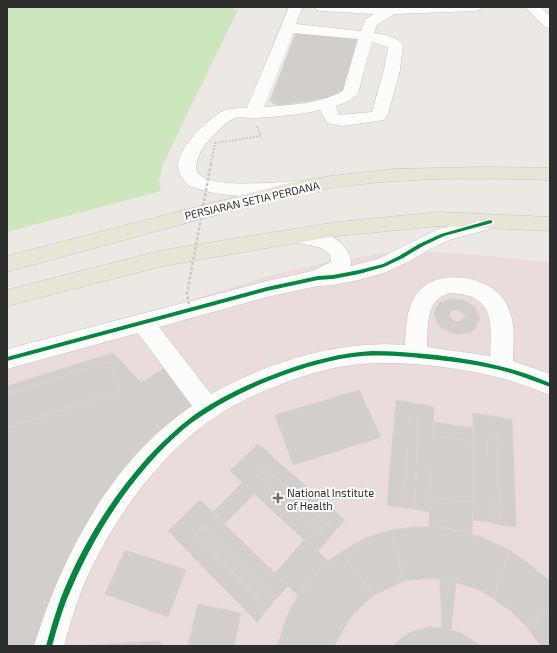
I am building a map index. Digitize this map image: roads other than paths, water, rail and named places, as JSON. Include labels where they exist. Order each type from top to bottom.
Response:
[{"type":"main road","name":"PERSIARAN SETIA PERDANA","points":[[7,264],[152,224],[299,187],[355,179],[412,174],[482,172],[550,174]]},
{"type":"main road","points":[[7,298],[164,258],[338,229],[440,219],[550,224]]},
{"type":"street","points":[[253,113],[296,7]]},
{"type":"street","points":[[322,7],[348,10],[424,10],[474,7]]},
{"type":"street","points":[[532,7],[550,24]]},
{"type":"street","points":[[299,187],[222,190],[193,180],[188,173],[188,162],[191,152],[202,136],[230,114],[253,113],[327,104],[344,98],[350,93],[396,45],[369,30],[348,10]]},
{"type":"street","points":[[287,28],[369,30],[391,10]]},
{"type":"street","points":[[327,104],[328,113],[333,119],[342,121],[372,118],[380,114],[369,30]]},
{"type":"street","points":[[7,359],[267,289],[318,278],[353,274],[384,265],[443,235],[490,222]]},
{"type":"street","points":[[296,236],[327,242],[335,246],[340,252],[342,258],[341,265],[318,278]]},
{"type":"street","points":[[415,355],[420,312],[423,301],[431,292],[442,287],[455,285],[469,287],[483,292],[494,301],[499,310],[502,323],[500,368]]},
{"type":"street","points":[[143,323],[208,409]]},
{"type":"street","points":[[49,646],[56,617],[80,560],[111,508],[146,462],[184,427],[208,409],[236,393],[272,376],[316,362],[361,354],[395,353],[456,360],[500,368],[550,385]]},
{"type":"place","name":"National Institute of Health","points":[[278,498]]}]
